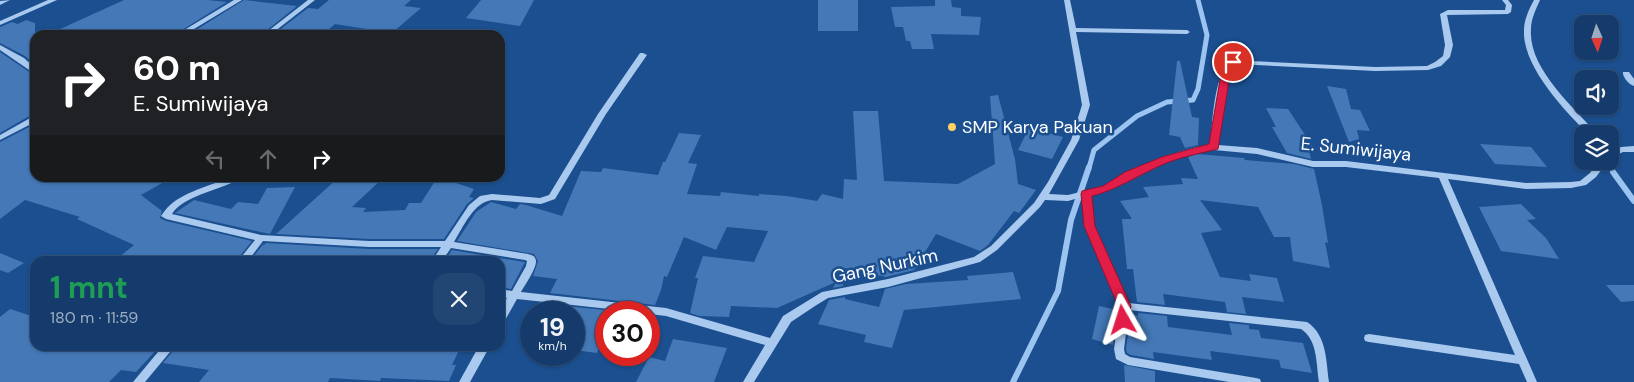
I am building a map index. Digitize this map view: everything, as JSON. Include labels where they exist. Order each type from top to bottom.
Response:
[{"type":"street","points":[[0,3],[7,0]]},
{"type":"street","points":[[0,23],[54,0]]},
{"type":"street","points":[[188,30],[239,0]]},
{"type":"street","points":[[273,30],[312,0]]},
{"type":"street","name":"Gang Nurkim","points":[[748,382],[788,319],[804,307],[826,295],[888,283],[977,260],[994,248],[1044,196],[1075,140],[1086,106],[1067,0]]},
{"type":"street","points":[[1214,147],[1226,68],[1233,62],[1366,69],[1428,68],[1438,64],[1446,56],[1449,45],[1443,14],[1448,12],[1500,14],[1508,12],[1509,5],[1505,0]]},
{"type":"street","points":[[1537,0],[1527,29],[1533,56],[1544,76],[1585,125]]},
{"type":"street","points":[[1073,30],[1187,32]]},
{"type":"street","points":[[2,51],[30,69]]},
{"type":"street","points":[[441,256],[472,207],[483,198],[541,201],[552,197],[602,114],[643,55]]},
{"type":"street","points":[[1626,74],[1634,84]]},
{"type":"street","points":[[0,138],[30,122]]},
{"type":"street","name":"E. Sumiwijaya","points":[[1044,196],[1068,198],[1106,188],[1129,175],[1165,159],[1214,147],[1257,151],[1313,164],[1346,164],[1526,186],[1571,186],[1584,183],[1596,170]]},
{"type":"street","points":[[1619,152],[1634,149]]},
{"type":"street","points":[[1442,175],[1532,382]]},
{"type":"street","points":[[225,182],[183,200],[165,214],[166,216],[261,238],[369,244],[449,244],[528,257],[532,260],[530,266],[505,310]]},
{"type":"street","points":[[1084,194],[1090,226],[1125,306],[1119,354],[1128,361],[1256,382]]},
{"type":"street","points":[[247,256],[261,238]]},
{"type":"street","points":[[505,294],[666,312],[772,343]]},
{"type":"street","points":[[1125,306],[1303,325],[1316,336],[1324,382]]},
{"type":"street","points":[[1368,338],[1522,360]]},
{"type":"street","points":[[138,382],[166,351]]},
{"type":"street","points":[[464,382],[481,351]]},
{"type":"building","points":[[124,0],[208,0],[227,2],[182,30],[58,30]]},
{"type":"building","points":[[244,0],[297,6],[267,30],[196,30]]},
{"type":"building","points":[[329,0],[411,0],[404,6],[421,8],[395,30],[373,30],[335,24],[328,30],[279,30],[308,8],[318,9]]},
{"type":"building","points":[[481,0],[534,0],[520,26],[466,18]]},
{"type":"building","points":[[818,0],[858,0],[858,31],[818,31]]},
{"type":"building","points":[[935,0],[951,0],[952,7],[961,8],[961,16],[981,17],[979,35],[931,34],[934,49],[912,49],[910,41],[906,41],[903,27],[895,27],[891,7],[935,6]]},
{"type":"building","points":[[26,20],[35,23],[35,30],[30,30],[30,60],[0,43],[0,27],[12,22],[18,24]]},
{"type":"building","points":[[0,52],[30,73],[30,116],[0,133]]},
{"type":"building","points":[[1177,61],[1180,61],[1192,117],[1199,118],[1198,145],[1185,148],[1180,137],[1169,135]]},
{"type":"building","points":[[1327,86],[1346,89],[1351,109],[1360,110],[1370,131],[1357,130],[1359,139],[1349,142]]},
{"type":"building","points":[[998,95],[1015,159],[1018,184],[1036,190],[1019,213],[1014,211],[988,245],[980,251],[936,234],[914,270],[886,277],[840,267],[843,286],[833,288],[836,282],[777,308],[731,306],[729,317],[699,316],[690,313],[698,278],[695,278],[703,256],[754,262],[768,231],[727,227],[716,250],[684,237],[667,277],[664,276],[657,301],[620,301],[550,293],[557,279],[533,276],[538,261],[534,254],[457,241],[476,212],[491,202],[516,209],[520,204],[526,205],[562,216],[581,171],[601,172],[603,168],[658,175],[679,133],[701,135],[688,163],[697,164],[687,194],[720,196],[721,192],[759,196],[759,194],[817,201],[822,194],[843,199],[844,179],[857,180],[853,111],[878,111],[884,181],[958,184],[995,164],[990,96]]},
{"type":"building","points":[[1266,108],[1288,109],[1315,150],[1309,150],[1311,159],[1287,153],[1272,127],[1276,127]]},
{"type":"building","points":[[30,127],[30,182],[164,182],[141,195],[162,211],[160,218],[252,241],[240,256],[120,256],[134,245],[77,219],[80,217],[25,200],[0,219],[0,142]]},
{"type":"building","points":[[1029,128],[1063,137],[1052,159],[1018,150]]},
{"type":"building","points":[[1480,144],[1531,147],[1547,167],[1495,164]]},
{"type":"building","points":[[1197,154],[1294,164],[1314,169],[1322,205],[1328,243],[1325,242],[1330,268],[1293,261],[1290,237],[1274,237],[1258,207],[1200,200],[1222,230],[1201,233],[1220,277],[1251,281],[1249,274],[1277,278],[1284,302],[1242,297],[1246,314],[1227,312],[1225,302],[1163,294],[1165,305],[1137,302],[1133,269],[1127,269],[1122,219],[1132,219],[1120,201],[1149,197],[1143,187],[1183,184],[1181,178],[1198,179],[1188,157]]},
{"type":"building","points":[[334,182],[379,182],[352,207],[366,208],[363,212],[405,210],[409,203],[421,203],[434,182],[453,182],[474,189],[469,197],[474,198],[467,204],[444,239],[369,239],[276,234]]},
{"type":"building","points":[[295,187],[270,234],[175,213],[194,200],[231,209],[238,202],[258,204],[267,188]]},
{"type":"building","points":[[1521,204],[1536,219],[1527,220],[1546,238],[1559,259],[1501,251],[1479,207]]},
{"type":"building","points":[[264,243],[263,246],[266,243],[369,249],[438,249],[433,256],[254,256]]},
{"type":"building","points":[[452,250],[488,256],[448,256]]},
{"type":"building","points":[[0,253],[24,263],[8,273],[0,270]]},
{"type":"building","points":[[505,259],[525,262],[511,289],[505,288]]},
{"type":"building","points":[[1013,272],[1021,299],[904,310],[892,348],[864,342],[866,335],[818,324],[829,300],[845,297],[845,299],[879,307],[885,289],[906,284],[968,280],[967,276]]},
{"type":"building","points":[[1606,285],[1634,285],[1634,301],[1621,302]]},
{"type":"building","points":[[1099,306],[1118,310],[1113,345],[1092,339]]},
{"type":"building","points":[[585,308],[595,309],[595,353],[585,351]]},
{"type":"building","points":[[10,309],[30,315],[30,351],[155,351],[136,372],[121,370],[109,382],[0,382],[0,317]]},
{"type":"building","points":[[1138,313],[1167,316],[1168,327],[1232,335],[1229,323],[1249,325],[1249,329],[1259,330],[1261,338],[1303,343],[1312,373],[1281,368],[1279,360],[1210,351],[1212,360],[1153,352],[1154,359],[1131,355],[1127,353],[1126,349],[1129,326],[1134,338],[1132,314],[1138,316]]},
{"type":"building","points":[[673,339],[727,348],[714,382],[636,382],[644,366],[660,366],[660,360],[665,361]]},
{"type":"building","points":[[173,351],[459,351],[452,365],[456,365],[449,381],[381,378],[380,381],[330,378],[328,382],[199,382],[209,370],[163,363]]},
{"type":"building","points":[[1124,365],[1155,371],[1155,382],[1125,382]]},
{"type":"waterway","points":[[1089,168],[1094,150],[1137,116],[1167,102],[1193,100],[1198,89],[1207,35],[1198,0]]},
{"type":"waterway","points":[[1013,382],[1058,291],[1071,220],[1089,167]]},
{"type":"waterway","points":[[1613,172],[1634,201]]},
{"type":"place","name":"SMP Karya Pakuan","points":[[952,127]]},
{"type":"route","points":[[1123,320],[1125,306],[1095,242],[1090,226],[1086,194],[1113,185],[1129,175],[1165,159],[1214,147],[1226,68],[1233,62]]}]
